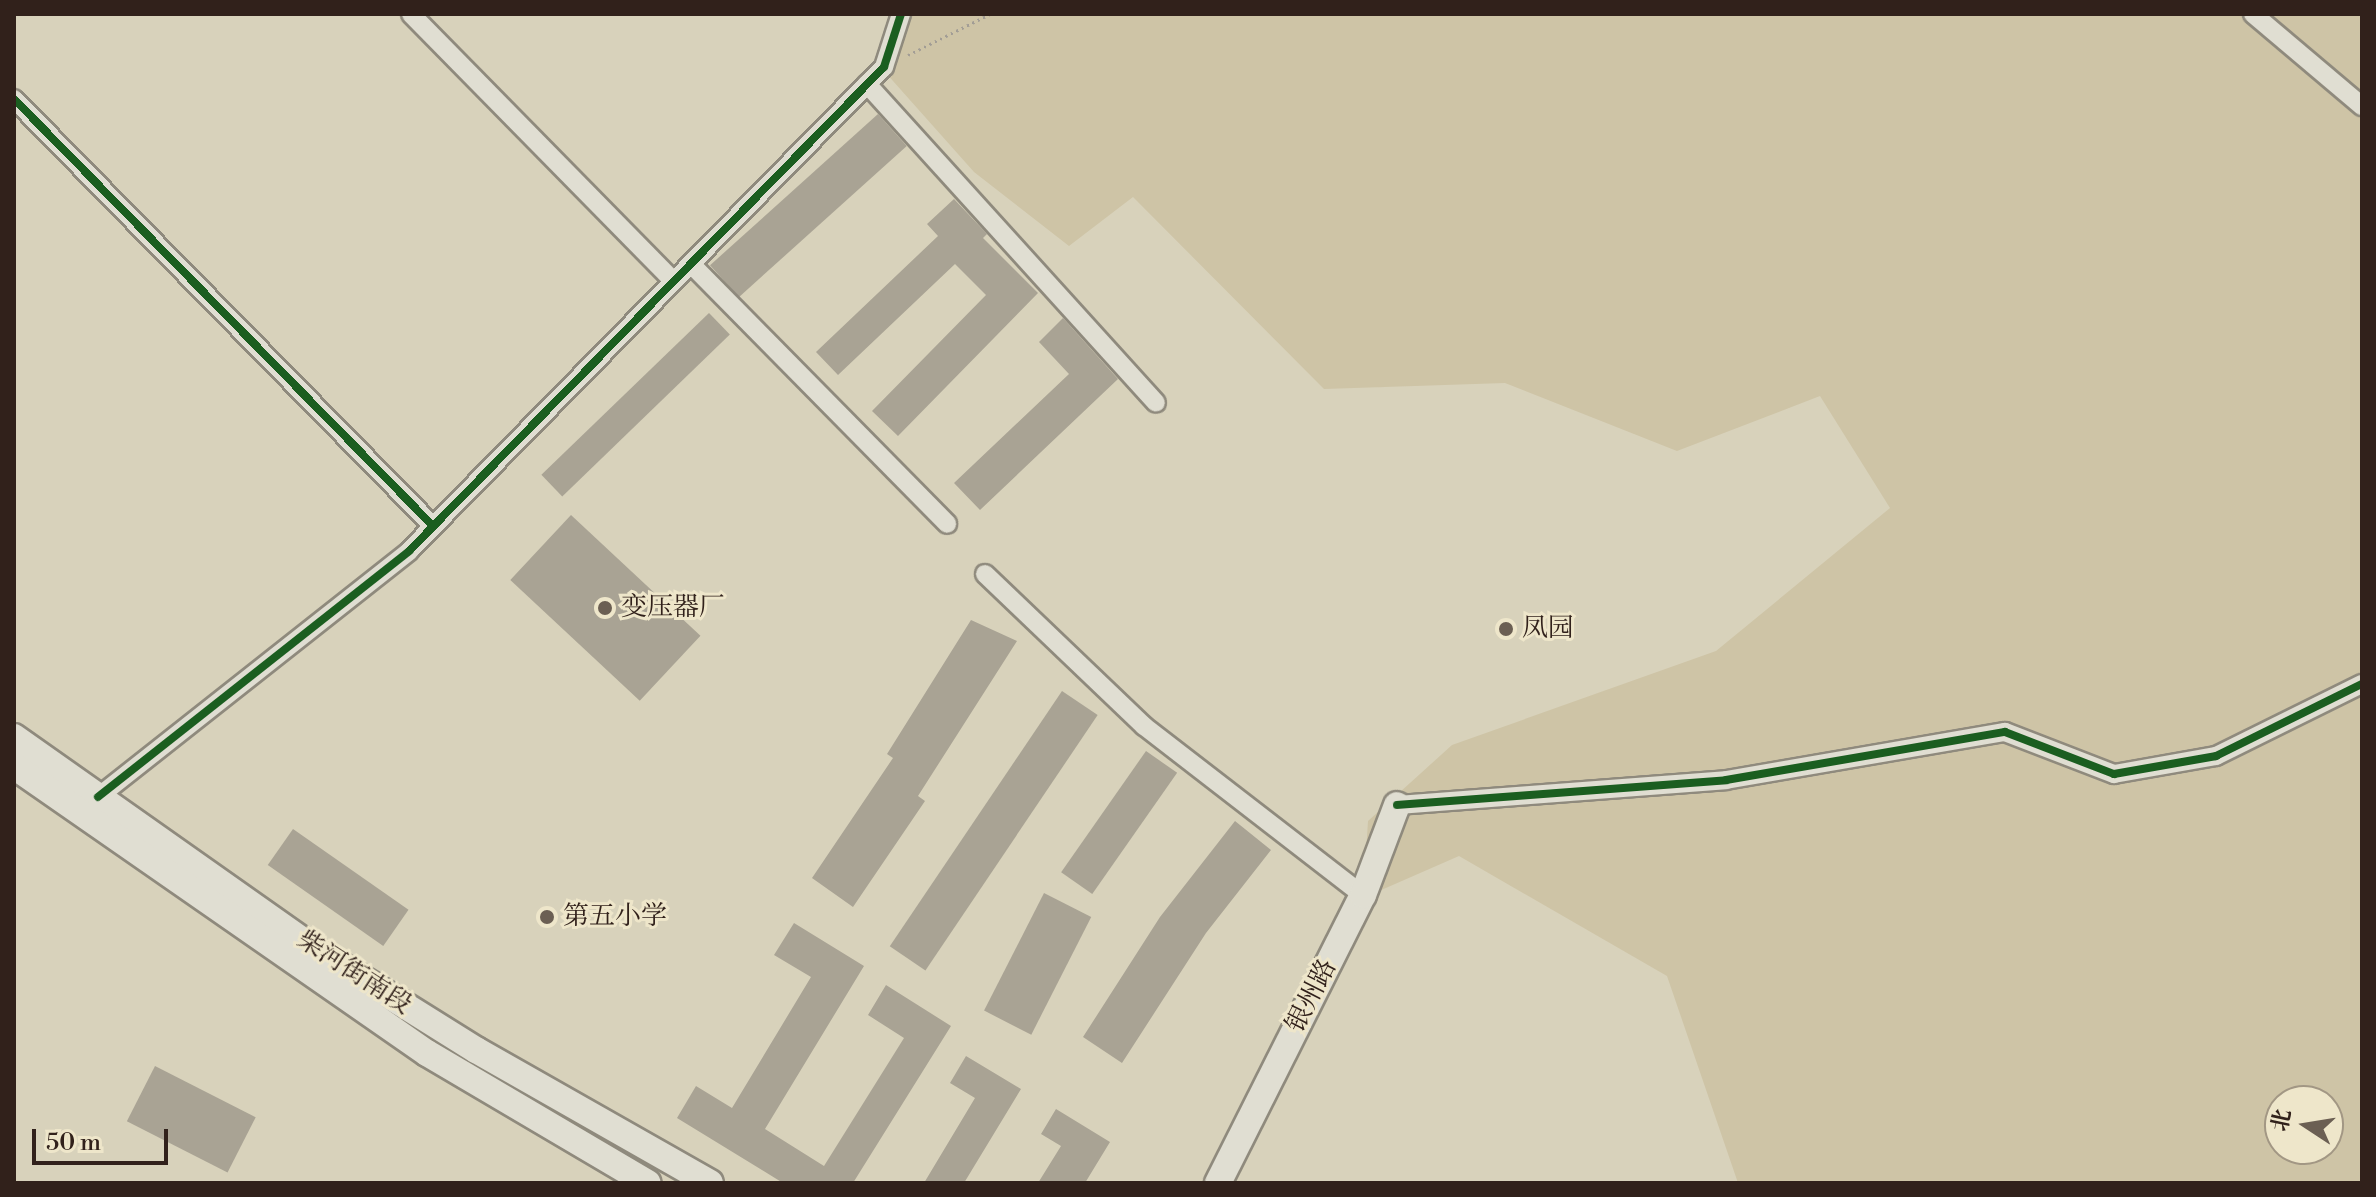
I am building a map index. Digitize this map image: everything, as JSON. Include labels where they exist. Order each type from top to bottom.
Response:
[{"type":"main road","name":"柴河街南段","points":[[14,737],[329,959],[476,1050],[710,1183]]},
{"type":"main road","name":"柴河街南段","points":[[14,766],[427,1053],[648,1183]]},
{"type":"main road","name":"银州路","points":[[1218,1183],[1363,895],[1397,805]]},
{"type":"street","points":[[411,14],[673,281]]},
{"type":"street","points":[[98,797],[433,526],[673,281],[693,266],[884,67],[901,14]]},
{"type":"street","points":[[2253,14],[2362,106]]},
{"type":"street","points":[[867,84],[1156,403]]},
{"type":"street","points":[[14,99],[433,526]]},
{"type":"street","points":[[693,266],[947,524]]},
{"type":"street","points":[[985,574],[1144,726],[1363,895]]},
{"type":"street","points":[[1397,805],[1726,780],[2005,732],[2114,774],[2216,756],[2362,684]]},
{"type":"path","points":[[884,67],[990,14]]},
{"type":"shaded area","points":[[908,14],[2362,14],[2362,1183],[1738,1183],[1667,976],[1459,856],[1363,898],[1368,821],[1452,745],[1716,651],[1890,508],[1820,396],[1677,451],[1505,383],[1324,389],[1133,197],[1069,246],[974,172],[885,72]]},
{"type":"building","points":[[878,114],[907,146],[739,297],[710,265]]},
{"type":"building","points":[[954,199],[987,234],[983,238],[1038,293],[898,436],[872,411],[986,295],[955,264],[838,375],[816,352],[938,236],[927,224]]},
{"type":"building","points":[[709,313],[730,335],[562,496],[541,475]]},
{"type":"building","points":[[1063,318],[1118,379],[980,510],[954,483],[1069,374],[1039,342]]},
{"type":"building","name":"变压器厂","points":[[571,515],[700,636],[640,701],[510,580]]},
{"type":"building","points":[[971,620],[1017,641],[918,796],[925,801],[853,907],[812,878],[893,758],[887,754]]},
{"type":"building","points":[[1062,691],[1098,715],[925,970],[890,946]]},
{"type":"building","points":[[1146,751],[1177,773],[1092,894],[1061,872]]},
{"type":"building","points":[[1235,821],[1271,850],[1206,933],[1122,1063],[1083,1037],[1160,917]]},
{"type":"building","points":[[293,829],[409,910],[383,946],[268,865]]},
{"type":"building","points":[[1044,893],[1091,917],[1031,1035],[984,1011]]},
{"type":"building","points":[[794,923],[864,966],[765,1129],[824,1166],[904,1038],[868,1015],[886,985],[951,1026],[853,1183],[783,1183],[677,1118],[696,1086],[732,1108],[811,977],[774,955]]},
{"type":"building","points":[[966,1056],[1021,1089],[964,1183],[924,1183],[975,1098],[950,1083]]},
{"type":"building","points":[[155,1066],[256,1117],[228,1173],[127,1121]]},
{"type":"building","points":[[1056,1109],[1110,1142],[1085,1183],[1038,1183],[1061,1146],[1041,1134]]},
{"type":"cycle path","points":[[98,797],[409,551],[884,67],[901,14]]},
{"type":"cycle path","points":[[14,99],[433,526]]},
{"type":"cycle path","points":[[1397,805],[1726,780],[2005,732],[2114,774],[2216,756],[2362,684]]},
{"type":"place","name":"变压器厂","points":[[605,608]]},
{"type":"place","name":"凤园","points":[[1506,629]]},
{"type":"place","name":"第五小学","points":[[547,917]]}]
